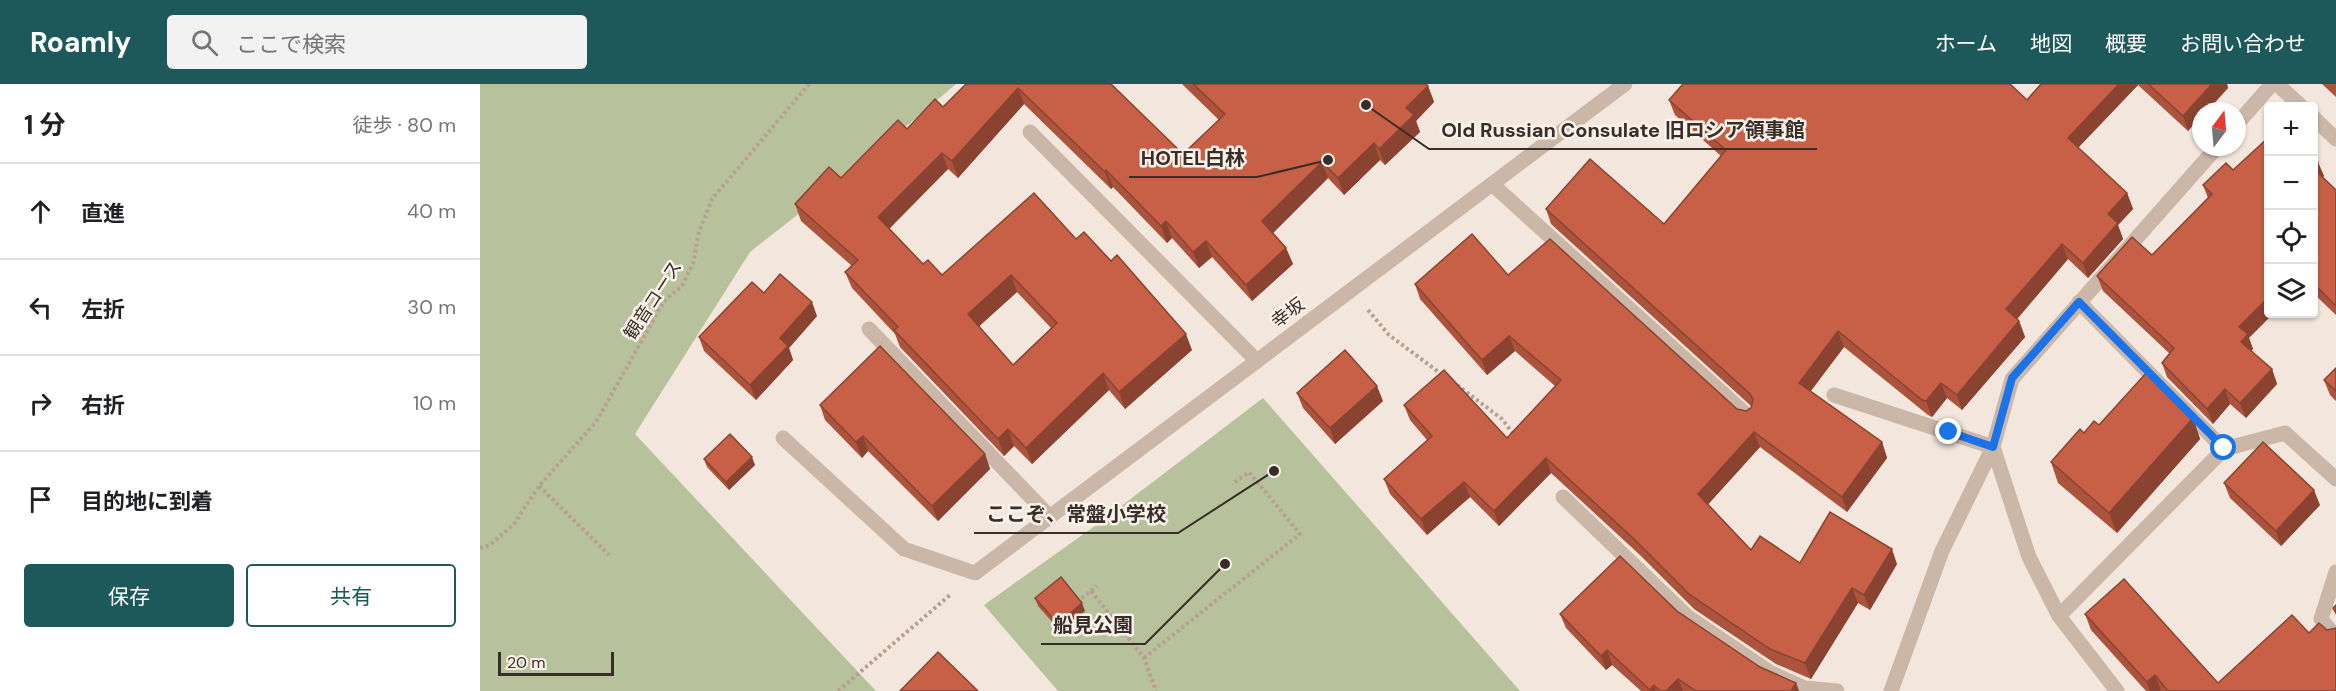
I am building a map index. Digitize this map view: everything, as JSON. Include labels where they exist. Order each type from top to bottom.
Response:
[{"type":"street","name":"幸坂","points":[[975,573],[1625,84]]},
{"type":"street","points":[[2246,114],[2272,84]]},
{"type":"street","points":[[2277,84],[2297,102]]},
{"type":"street","points":[[2318,123],[2336,139]]},
{"type":"street","points":[[1030,132],[1257,361]]},
{"type":"street","points":[[1891,691],[1942,551],[1993,447],[2012,378],[2209,156]]},
{"type":"street","points":[[1491,184],[1749,417]]},
{"type":"street","points":[[2079,302],[2224,448]]},
{"type":"street","points":[[869,329],[1050,517]]},
{"type":"street","points":[[1834,395],[1993,447]]},
{"type":"street","points":[[2059,616],[2224,448],[2285,433],[2336,479]]},
{"type":"street","points":[[783,438],[904,549],[975,573]]},
{"type":"street","points":[[1993,447],[2029,557],[2059,616],[2117,691]]},
{"type":"street","points":[[1563,497],[1688,617],[1771,674],[1805,688],[1829,690]]},
{"type":"street","points":[[2336,572],[2321,619],[2336,637]]},
{"type":"path","name":"観音コース","points":[[480,548],[490,545],[514,524],[539,486],[596,422],[664,301],[682,286],[694,261],[698,235],[712,199],[810,84]]},
{"type":"path","points":[[1351,290],[1389,335],[1446,377]]},
{"type":"path","points":[[1455,384],[1502,419],[1516,437]]},
{"type":"path","points":[[1144,658],[1300,534],[1249,472],[1232,484]]},
{"type":"path","points":[[539,486],[609,555]]},
{"type":"path","points":[[838,691],[975,573]]},
{"type":"path","points":[[1077,602],[1097,586]]},
{"type":"path","points":[[1091,591],[1144,658],[1156,691]]},
{"type":"green space","points":[[480,84],[956,84],[856,169],[750,252],[635,434],[876,691],[480,691]]},
{"type":"green space","points":[[1263,398],[1520,691],[1058,691],[984,605],[1099,523]]},
{"type":"building","points":[[966,84],[1111,84],[1183,154],[1225,114],[1193,84],[1426,84],[1428,86],[1406,108],[1414,115],[1379,149],[1374,143],[1338,178],[1322,162],[1262,221],[1286,248],[1246,285],[1206,241],[1193,252],[1166,221],[1161,226],[1106,170],[1105,172],[1018,88],[952,161],[942,153],[878,217],[923,264],[928,260],[942,275],[1034,193],[1076,239],[1084,232],[1111,261],[1117,255],[1186,334],[1119,392],[1103,373],[1026,448],[1008,429],[998,439],[894,330],[898,327],[845,272],[858,260],[795,204],[829,167],[841,178],[898,120],[907,129],[935,99],[943,107]],"holes":[[[1011,275],[1057,323],[1013,365],[968,314]]]},
{"type":"building","points":[[1683,84],[2010,84],[2027,100],[2041,84],[2119,84],[2068,138],[2127,193],[2108,214],[2118,223],[2083,263],[2062,244],[2006,309],[2019,321],[1957,395],[1941,383],[1926,401],[1922,400],[1838,331],[1799,383],[1882,442],[1842,497],[1754,432],[1698,494],[1751,550],[1760,536],[1800,563],[1830,512],[1892,549],[1864,595],[1852,588],[1805,663],[1770,649],[1689,594],[1635,540],[1546,458],[1494,511],[1464,482],[1421,519],[1384,479],[1432,436],[1404,405],[1444,370],[1507,438],[1561,380],[1509,336],[1482,360],[1415,284],[1472,234],[1508,275],[1550,239],[1737,409],[1746,411],[1751,408],[1753,399],[1750,394],[1546,209],[1590,159],[1664,224],[1726,150],[1669,100]]},
{"type":"building","points":[[2148,84],[2212,84],[2196,102],[2192,102],[2192,106],[2183,116]]},
{"type":"building","points":[[2264,142],[2264,302],[2239,327],[2248,334],[2241,342],[2272,369],[2240,403],[2225,389],[2207,409],[2162,363],[2174,348],[2097,276],[2132,237],[2152,255],[2212,194],[2203,185],[2226,163],[2233,170]]},
{"type":"building","points":[[2318,173],[2336,190],[2336,306],[2318,288]]},
{"type":"building","points":[[780,274],[812,302],[780,338],[788,346],[750,385],[699,337],[752,282],[764,293]]},
{"type":"building","points":[[880,346],[985,454],[932,506],[863,436],[856,442],[820,405]]},
{"type":"building","points":[[1345,350],[1377,386],[1330,428],[1297,393]]},
{"type":"building","points":[[2336,368],[2336,391],[2324,380]]},
{"type":"building","points":[[2147,372],[2193,418],[2109,513],[2051,462],[2080,429],[2084,433],[2094,421],[2099,425]]},
{"type":"building","points":[[730,434],[752,457],[726,482],[704,459]]},
{"type":"building","points":[[2263,442],[2314,490],[2276,531],[2224,483]]},
{"type":"building","points":[[1620,556],[1677,611],[1760,667],[1796,683],[1791,691],[1696,691],[1678,679],[1666,691],[1660,691],[1654,685],[1650,690],[1607,650],[1601,656],[1560,614]]},
{"type":"building","points":[[1061,577],[1082,603],[1058,624],[1035,598]]},
{"type":"building","points":[[2124,579],[2218,683],[2292,615],[2309,633],[2319,623],[2327,630],[2336,628],[2336,691],[2168,691],[2155,675],[2147,682],[2085,614]]},
{"type":"building","points":[[938,652],[978,691],[900,691]]},
{"type":"place","name":"Old Russian Consulate 旧ロシア領事館","points":[[1366,105]]},
{"type":"place","name":"HOTEL白林","points":[[1328,160]]},
{"type":"place","name":"ここぞ、常盤小学校","points":[[1274,471]]},
{"type":"place","name":"船見公園","points":[[1225,564]]},
{"type":"route","points":[[1949,432],[1993,447],[2012,378],[2079,302],[2224,448]]}]
